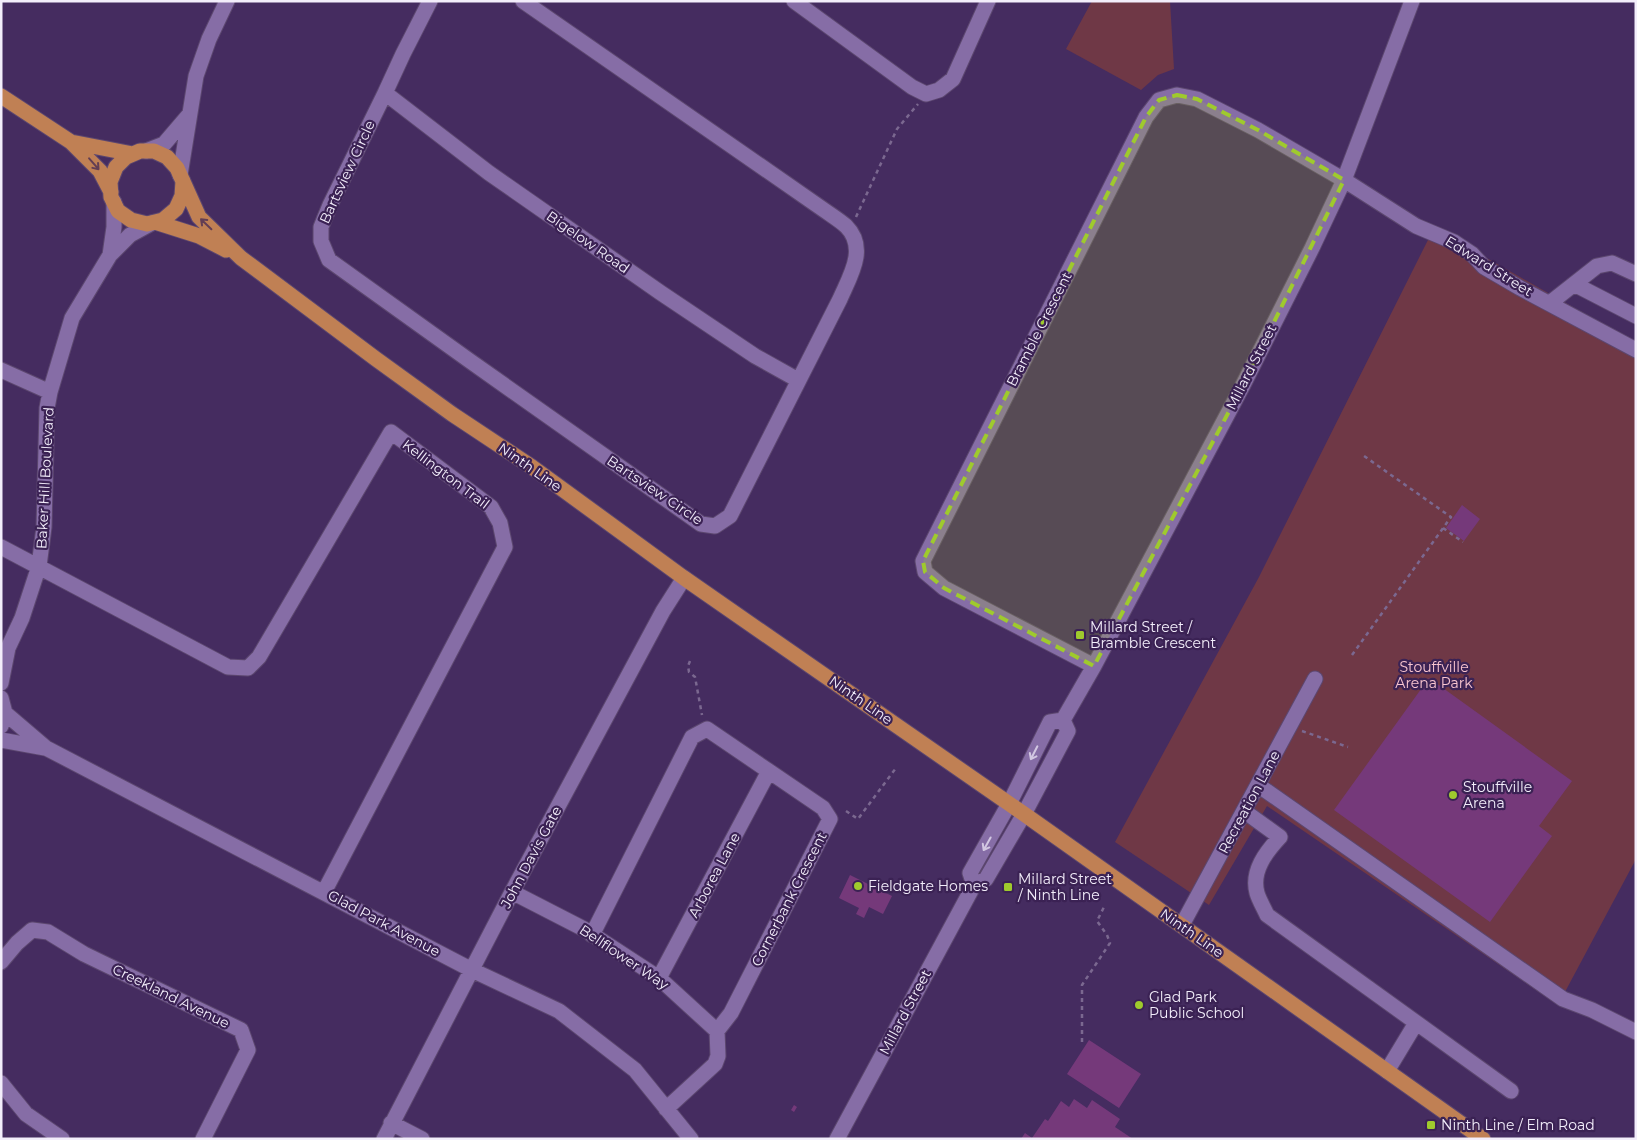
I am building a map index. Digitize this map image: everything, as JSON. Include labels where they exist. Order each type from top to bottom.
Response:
[{"type":"main road","points":[[1,96],[72,142],[100,171],[118,211],[131,220],[147,224],[163,220],[176,209],[182,196],[181,178],[177,168],[167,157],[154,152],[140,153],[126,157],[116,167],[110,182],[112,197]]},
{"type":"main road","points":[[72,142],[140,153]]},
{"type":"main road","name":"Ninth Line","points":[[181,178],[198,217],[241,258],[452,414],[532,467],[684,578],[1182,925],[1479,1137]]},
{"type":"main road","name":"Ninth Line","points":[[154,222],[199,236],[241,258]]},
{"type":"street","points":[[181,178],[188,116],[196,76],[209,38],[227,1]]},
{"type":"street","name":"Bartsview Circle","points":[[430,1],[348,165],[321,227],[321,241],[330,260],[701,524],[714,526],[730,516],[840,299],[854,267],[857,254],[854,239],[847,227]]},
{"type":"street","points":[[523,1],[847,227]]},
{"type":"street","points":[[794,1],[912,87],[926,94],[939,90],[953,79],[988,1]]},
{"type":"street","name":"Millard Street","points":[[1063,720],[1094,666],[1243,385],[1344,180],[1412,1]]},
{"type":"street","name":"Bigelow Road","points":[[385,93],[489,173],[660,293],[755,356],[798,380]]},
{"type":"street","name":"Bramble Crescent","points":[[1094,666],[944,588],[925,572],[923,561],[1146,117],[1159,100],[1178,95],[1197,99],[1258,130],[1344,180]]},
{"type":"street","points":[[140,153],[164,144],[188,116]]},
{"type":"street","name":"Edward Street","points":[[1344,180],[1416,226],[1454,242],[1472,254],[1484,266],[1636,350]]},
{"type":"street","name":"Baker Hill Boulevard","points":[[110,255],[114,227],[112,197]]},
{"type":"street","name":"Baker Hill Boulevard","points":[[1,683],[4,652],[22,618],[39,566],[44,527],[46,429],[50,392],[72,318],[110,255],[130,235],[154,222]]},
{"type":"street","points":[[1550,303],[1597,266],[1612,263],[1636,274]]},
{"type":"street","points":[[1574,284],[1636,316]]},
{"type":"street","points":[[1,370],[50,392]]},
{"type":"street","name":"Kellington Trail","points":[[39,566],[228,667],[248,668],[259,657],[391,432],[491,506],[500,523],[505,547],[324,892]]},
{"type":"street","points":[[1,547],[39,566]]},
{"type":"street","name":"John Davis Gate","points":[[384,1139],[512,892],[664,611],[684,578]]},
{"type":"street","name":"Recreation Lane","points":[[1182,925],[1315,679]]},
{"type":"street","points":[[1,698],[3,720]]},
{"type":"street","name":"Glad Park Avenue","points":[[3,720],[46,748],[472,970],[559,1011],[635,1070],[691,1139]]},
{"type":"street","name":"Millard Street","points":[[974,885],[970,873],[1009,804],[1050,722],[1063,720]]},
{"type":"street","name":"Millard Street","points":[[837,1139],[974,885],[986,878],[1024,814],[1068,731],[1063,720]]},
{"type":"street","points":[[592,935],[692,737],[707,729]]},
{"type":"street","name":"Cornerbank Crescent","points":[[707,729],[823,808],[830,819],[731,1013],[717,1031]]},
{"type":"street","name":"Glad Park Avenue","points":[[1,740],[46,748]]},
{"type":"street","name":"Arborea Lane","points":[[660,978],[769,771]]},
{"type":"street","points":[[1258,784],[1564,999],[1592,1010],[1636,1032]]},
{"type":"street","points":[[1244,811],[1280,837],[1256,870],[1256,892],[1267,914],[1511,1091]]},
{"type":"street","name":"Bellflower Way","points":[[512,892],[584,929],[660,978],[717,1031]]},
{"type":"street","name":"Creekland Avenue","points":[[1,962],[17,943],[32,930],[48,932],[84,954],[242,1030],[248,1050],[203,1139]]},
{"type":"street","points":[[1387,1071],[1416,1023]]},
{"type":"street","points":[[666,1109],[715,1064],[718,1056],[717,1031]]},
{"type":"street","points":[[1,1083],[26,1114],[62,1139]]},
{"type":"street","points":[[392,1123],[422,1139]]},
{"type":"path","points":[[847,227],[854,222],[897,129],[926,94]]},
{"type":"path","points":[[1352,655],[1451,517],[1364,456]]},
{"type":"path","points":[[1443,528],[1463,542]]},
{"type":"path","points":[[690,661],[688,666],[689,672],[694,676],[700,708],[707,729]]},
{"type":"path","points":[[1289,726],[1348,747]]},
{"type":"path","points":[[846,812],[858,820],[896,768]]},
{"type":"path","points":[[1082,1042],[1082,985],[1110,943],[1097,921],[1104,905]]},
{"type":"highlighted area","points":[[1177,95],[1197,99],[1258,130],[1344,180],[1243,385],[1094,666],[944,588],[925,572],[923,561],[929,546],[1146,117],[1159,100]]},
{"type":"green space","points":[[1092,1],[1170,1],[1174,69],[1158,75],[1141,90],[1066,49]]},
{"type":"green space","name":"Stouffville Arena Park","points":[[1434,228],[1636,343],[1636,859],[1558,1005],[1267,806],[1209,905],[1115,842],[1259,577]]},
{"type":"building","points":[[1462,505],[1480,519],[1464,541],[1446,528]]},
{"type":"building","name":"Stouffville Arena","points":[[1429,678],[1572,781],[1539,826],[1552,836],[1490,922],[1334,810]]},
{"type":"building","name":"Fieldgate Homes","points":[[850,875],[892,896],[883,914],[869,907],[864,918],[856,914],[859,908],[839,898]]},
{"type":"building","points":[[1089,1040],[1141,1074],[1119,1108],[1067,1074]]},
{"type":"building","points":[[1074,1099],[1087,1108],[1092,1100],[1120,1119],[1115,1127],[1133,1139],[1021,1139],[1025,1133],[1032,1138],[1045,1119],[1048,1121],[1061,1101],[1069,1107]]},
{"type":"building","points":[[794,1105],[797,1107],[794,1112],[791,1110]]},
{"type":"place","name":"Millard Street / Bramble Crescent","points":[[1080,635]]},
{"type":"place","name":"Stouffville Arena","points":[[1453,795]]},
{"type":"place","name":"Fieldgate Homes","points":[[858,886]]},
{"type":"place","name":"Millard Street / Ninth Line","points":[[1008,887]]},
{"type":"place","name":"Glad Park Public School","points":[[1139,1005]]},
{"type":"place","name":"Ninth Line / Elm Road","points":[[1431,1125]]}]
